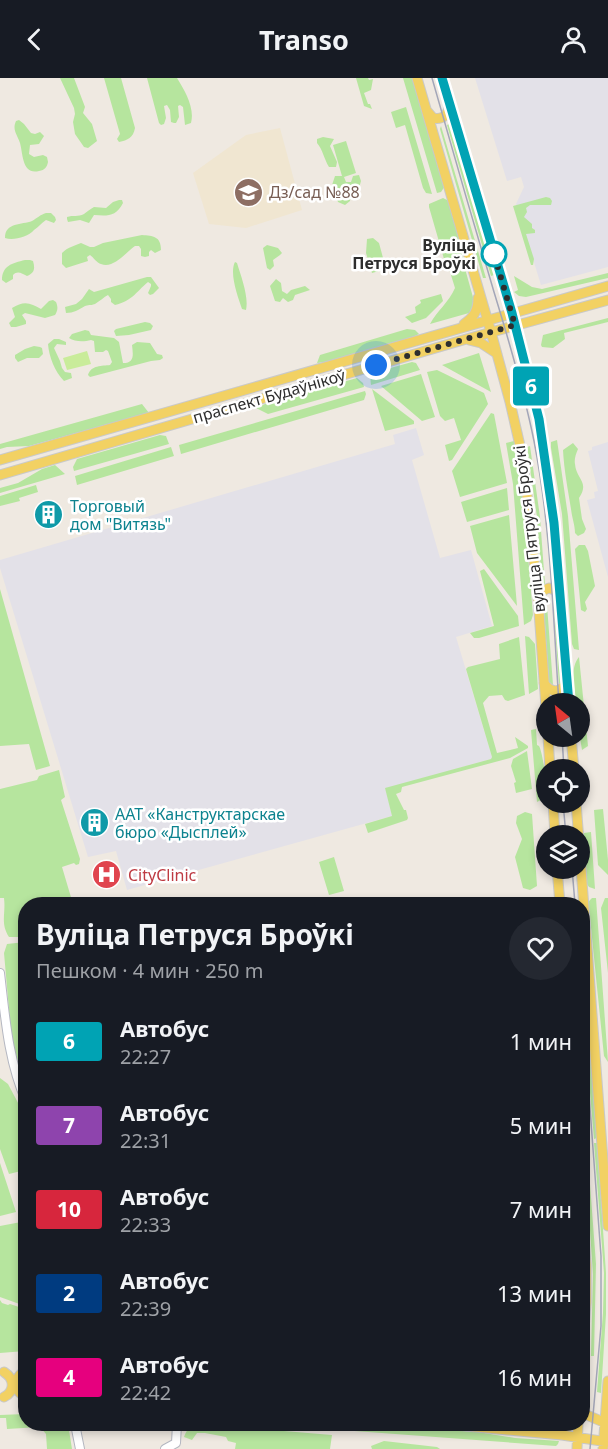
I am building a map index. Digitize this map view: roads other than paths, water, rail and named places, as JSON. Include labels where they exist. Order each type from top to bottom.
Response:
[{"type":"main road","name":"вуліца Пятруся Броўкі","points":[[417,78],[491,332],[521,450],[538,598],[545,693]]},
{"type":"main road","name":"вуліца Пятруся Броўкі","points":[[442,78],[512,313],[539,419],[554,523],[568,693]]},
{"type":"main road","points":[[426,111],[433,118],[442,118],[448,112],[449,105]]},
{"type":"main road","points":[[434,135],[436,127],[443,123],[450,123],[456,130]]},
{"type":"main road","points":[[502,281],[510,296],[529,308]]},
{"type":"main road","name":"праспект Будаўнікоў","points":[[0,460],[608,286]]},
{"type":"main road","points":[[457,328],[476,313],[478,290]]},
{"type":"main road","name":"праспект Будаўнікоў","points":[[0,475],[608,300]]},
{"type":"main road","points":[[520,343],[525,329],[534,320]]},
{"type":"main road","points":[[463,340],[476,341],[496,353]]},
{"type":"main road","points":[[538,598],[542,591],[548,588],[555,589],[560,596]]},
{"type":"main road","points":[[544,683],[548,688],[556,691],[564,687],[567,681]]},
{"type":"main road","points":[[577,813],[582,897]]},
{"type":"main road","points":[[558,879],[559,897]]},
{"type":"main road","points":[[590,1013],[608,1226]]},
{"type":"main road","points":[[2,1372],[18,1372]]},
{"type":"main road","points":[[2,1372],[10,1377],[12,1386],[9,1394],[2,1397]]},
{"type":"main road","points":[[517,1431],[578,1437],[605,1444],[608,1381]]},
{"type":"main road","points":[[2,1397],[18,1396]]},
{"type":"main road","points":[[590,1416],[607,1423]]},
{"type":"main road","points":[[577,1449],[578,1431]]},
{"type":"street","points":[[356,358],[360,370]]},
{"type":"street","points":[[232,394],[235,406]]},
{"type":"street","points":[[166,413],[169,425]]},
{"type":"street","points":[[61,443],[64,456]]},
{"type":"street","points":[[0,973],[11,1053],[18,1082]]},
{"type":"street","points":[[76,1431],[80,1449]]},
{"type":"street","points":[[165,1449],[176,1443],[177,1431]]},
{"type":"tram line","points":[[432,78],[516,366],[534,441],[548,539],[558,693]]},
{"type":"tram line","points":[[563,747],[563,759]]},
{"type":"tram line","points":[[564,813],[565,825]]},
{"type":"tram line","points":[[573,879],[574,897]]},
{"type":"tram line","points":[[590,1108],[601,1256],[601,1326],[590,1449]]},
{"type":"place","name":"Дз/сад №88","points":[[248,192]]},
{"type":"place","name":"Вуліца Петруся Броўкі","points":[[494,254]]},
{"type":"place","name":"Торговый дом \"Витязь\"","points":[[49,515]]},
{"type":"place","name":"ААТ «Канструктарскае бюро «Дысплей»","points":[[94,823]]},
{"type":"place","name":"CityClinic","points":[[107,875]]}]
